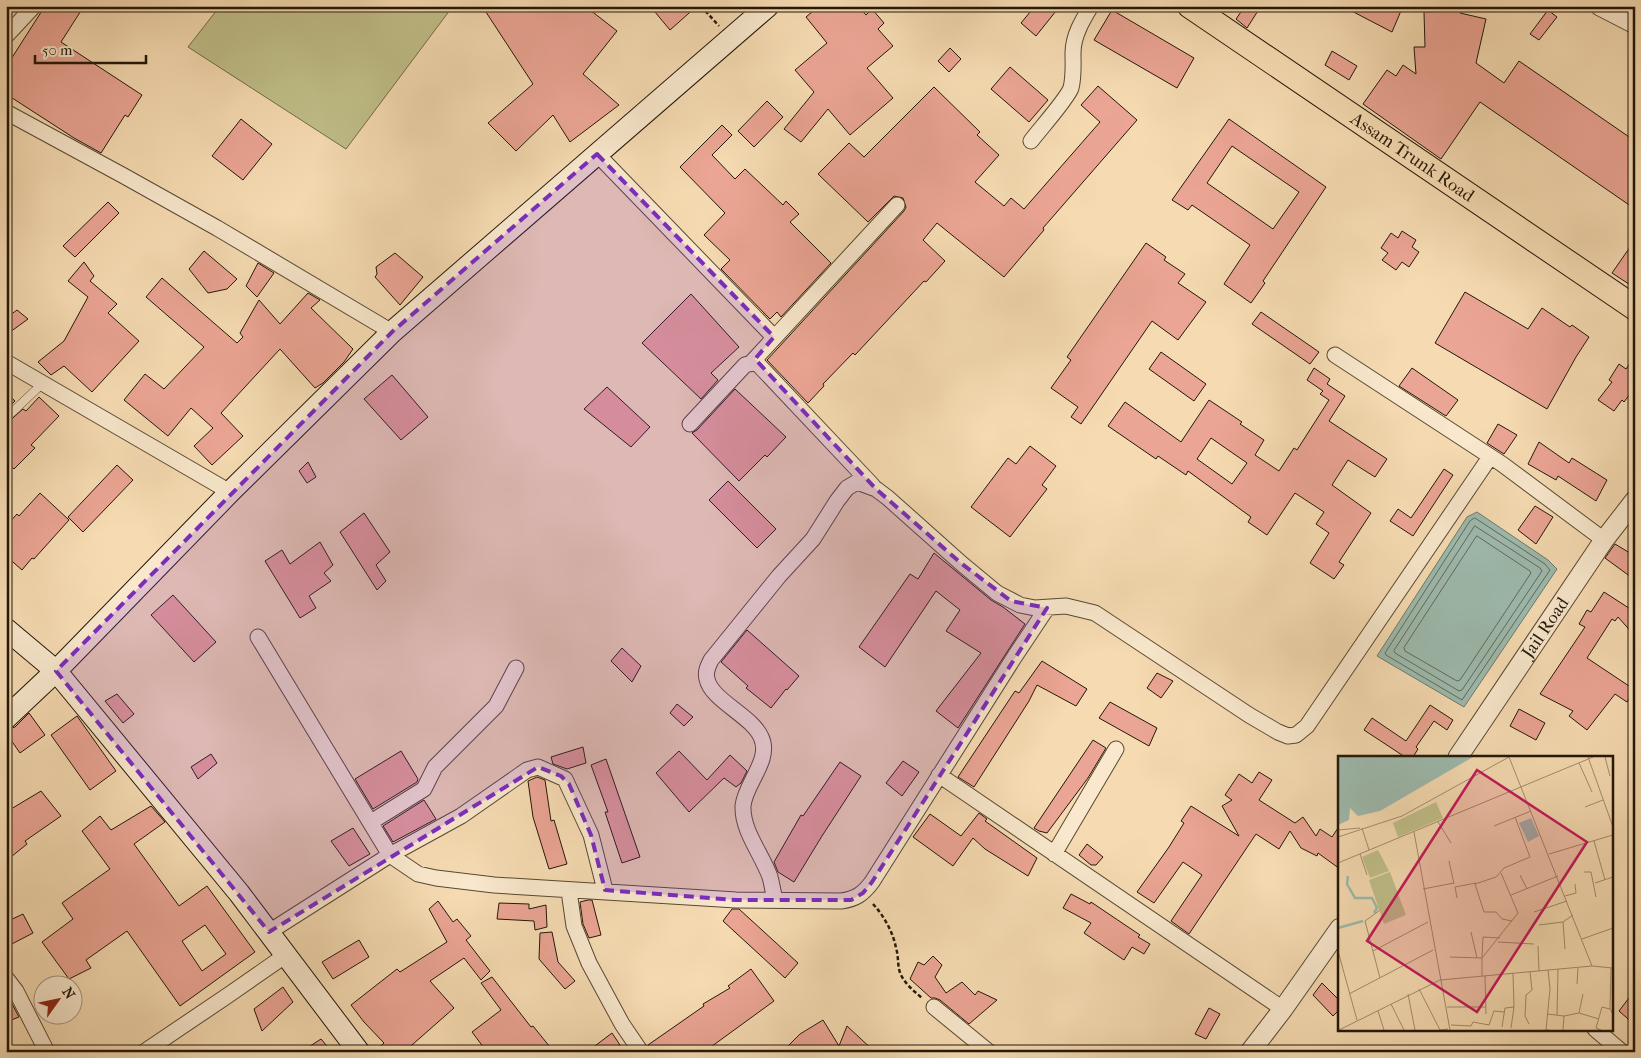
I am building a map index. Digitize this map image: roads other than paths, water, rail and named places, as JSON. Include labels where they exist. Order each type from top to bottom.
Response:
[{"type":"main road","points":[[6,718],[56,671],[230,492],[392,332],[768,6]]},
{"type":"main road","name":"Assam Trunk Road","points":[[1190,6],[1635,308]]},
{"type":"main road","points":[[6,629],[56,671],[239,893],[359,1052]]},
{"type":"street","points":[[6,36],[34,6]]},
{"type":"street","points":[[1031,141],[1070,90],[1073,77],[1075,40],[1079,27],[1091,6]]},
{"type":"street","points":[[1600,6],[1635,24]]},
{"type":"street","points":[[6,112],[217,228],[392,332]]},
{"type":"street","points":[[597,154],[774,337]]},
{"type":"street","points":[[690,424],[745,365],[752,362],[897,205]]},
{"type":"street","points":[[1335,355],[1490,457],[1604,540]]},
{"type":"street","points":[[6,362],[230,492]]},
{"type":"street","points":[[752,362],[760,365],[876,489],[997,593],[1020,604],[1035,608],[1066,606],[1095,613],[1249,715],[1288,736],[1296,735],[1307,726],[1490,457]]},
{"type":"street","points":[[768,900],[770,877],[743,815],[744,803],[760,764],[764,745],[757,730],[713,689],[707,679],[707,668],[711,660],[779,576],[813,539],[836,501],[847,488],[857,482],[876,489]]},
{"type":"street","name":"Jail Road","points":[[1459,756],[1604,540],[1635,500]]},
{"type":"street","points":[[258,637],[390,855],[418,874],[436,878],[569,890],[605,890],[736,900],[841,901],[852,900],[863,894],[1047,608]]},
{"type":"street","points":[[371,822],[424,789],[435,767],[496,706],[516,668]]},
{"type":"street","points":[[1054,854],[1116,749]]},
{"type":"street","points":[[269,932],[390,855],[461,816],[527,770],[538,767],[566,778],[591,835],[605,890]]},
{"type":"street","points":[[939,775],[1283,1009]]},
{"type":"street","points":[[569,890],[574,926],[589,963],[622,1024],[641,1052]]},
{"type":"street","points":[[1250,1052],[1338,931]]},
{"type":"street","points":[[144,1052],[286,955]]},
{"type":"street","points":[[6,978],[16,991],[47,1052]]},
{"type":"street","points":[[934,1007],[989,1052]]},
{"type":"street","points":[[1596,1030],[1622,1052]]},
{"type":"lane","points":[[6,418],[43,382]]},
{"type":"water","points":[[1477,512],[1548,560],[1557,569],[1464,707],[1377,656],[1467,517]]}]
